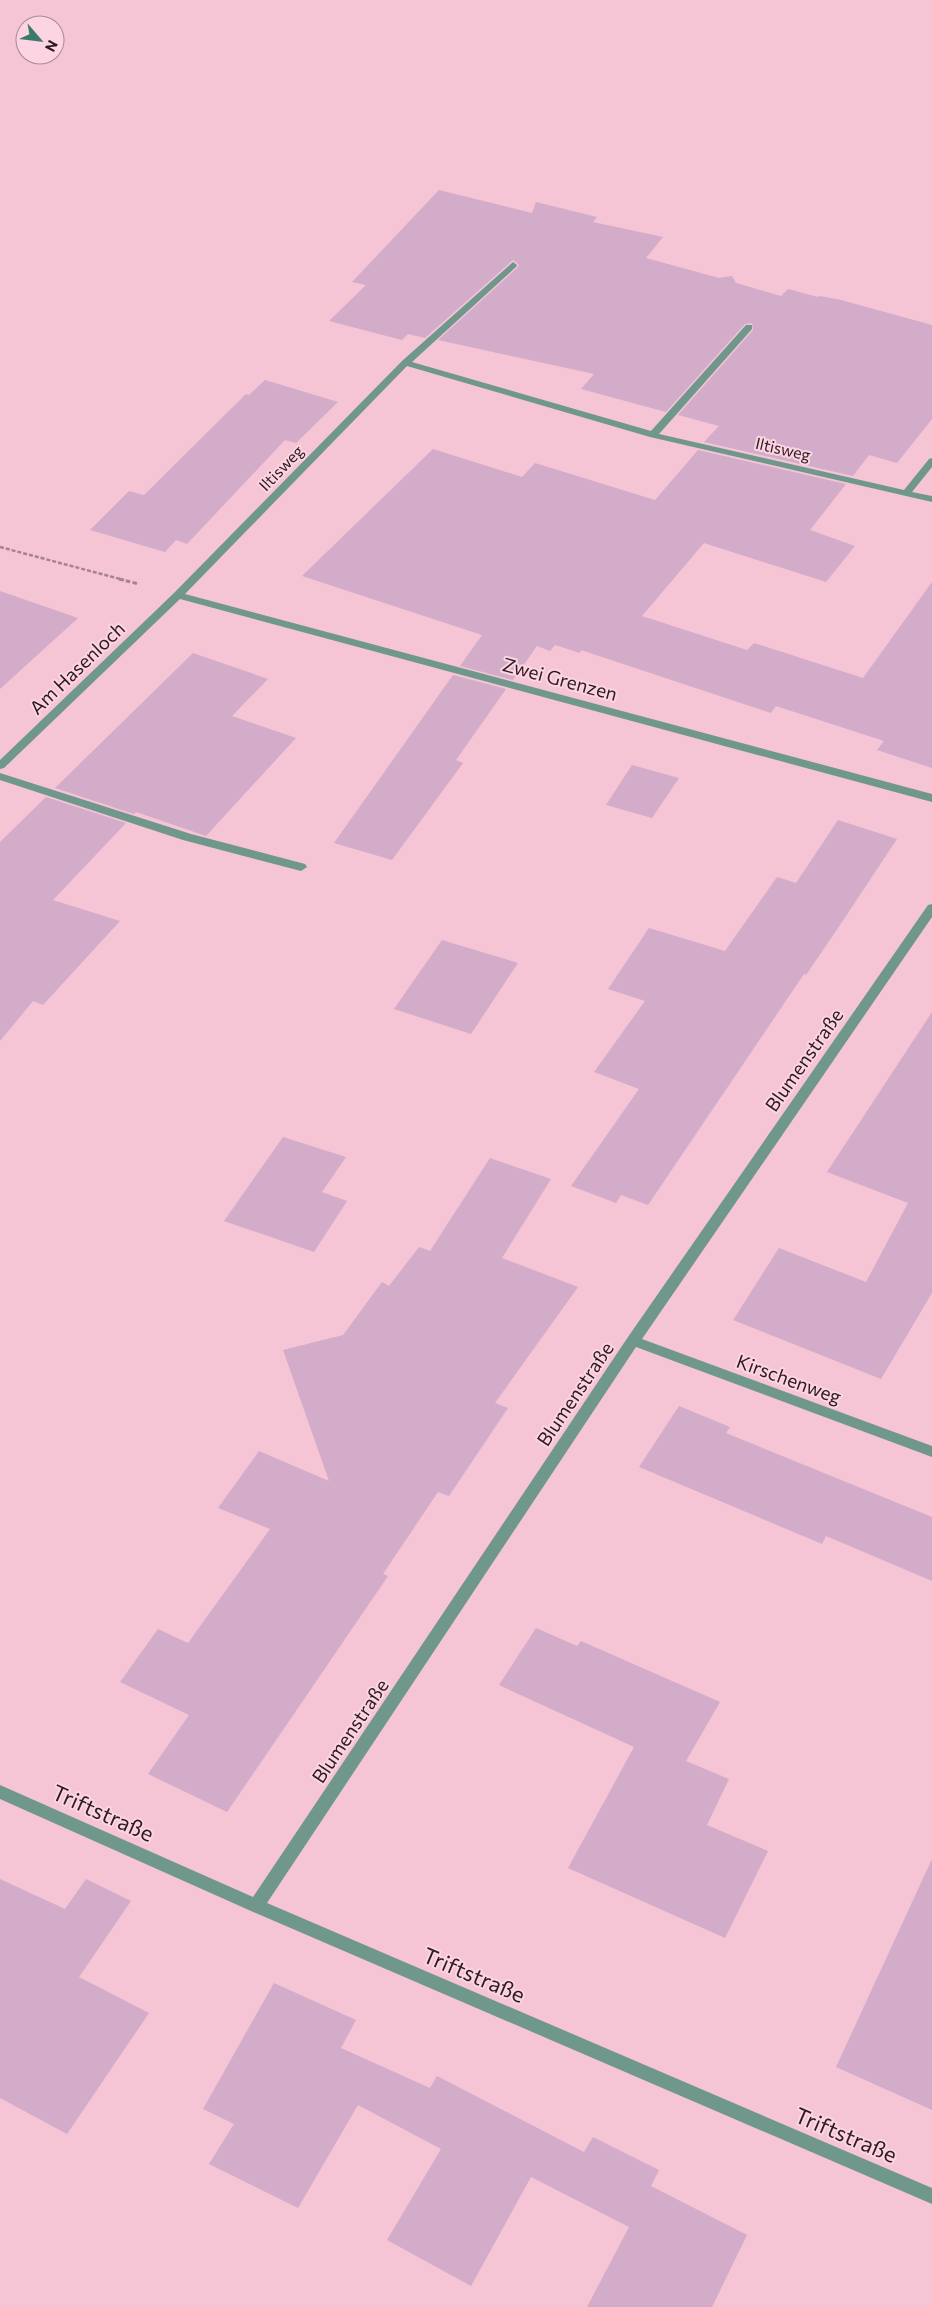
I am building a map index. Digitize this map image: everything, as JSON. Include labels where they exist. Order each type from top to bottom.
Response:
[{"type":"street","name":"Iltisweg","points":[[178,595],[405,363],[513,265]]},
{"type":"street","points":[[652,435],[749,327]]},
{"type":"street","name":"Iltisweg","points":[[405,363],[652,435],[932,499]]},
{"type":"street","points":[[906,493],[932,461]]},
{"type":"street","name":"Am Hasenloch","points":[[0,766],[178,595]]},
{"type":"street","name":"Zwei Grenzen","points":[[178,595],[932,798]]},
{"type":"street","points":[[0,776],[187,837],[301,867]]},
{"type":"street","name":"Blumenstraße","points":[[256,1906],[633,1341],[932,908]]},
{"type":"street","name":"Kirschenweg","points":[[633,1341],[932,1452]]},
{"type":"street","name":"Triftstraße","points":[[0,1792],[256,1906],[932,2196]]},
{"type":"path","points":[[0,547],[178,595]]},
{"type":"building","points":[[439,190],[532,213],[536,202],[597,217],[593,222],[663,237],[646,258],[719,278],[732,276],[736,283],[781,296],[788,289],[818,297],[841,300],[932,325],[932,419],[897,463],[869,455],[853,476],[704,442],[719,426],[678,415],[753,330],[752,323],[745,324],[666,412],[581,389],[594,374],[438,340],[517,268],[519,265],[513,260],[425,338],[408,334],[402,340],[329,321],[366,285],[352,282]]},
{"type":"building","points":[[265,380],[338,402],[296,443],[285,440],[187,544],[176,540],[165,552],[90,530],[129,491],[144,495],[246,394],[249,395]]},
{"type":"building","points":[[433,449],[522,477],[535,463],[655,500],[698,450],[846,484],[810,530],[855,546],[826,582],[704,543],[642,616],[747,650],[754,643],[863,678],[932,582],[932,768],[877,750],[884,741],[776,706],[771,713],[581,650],[580,653],[555,645],[550,651],[537,646],[513,680],[460,666],[482,635],[302,576]]},
{"type":"building","points":[[0,591],[78,618],[0,689]]},
{"type":"building","points":[[193,653],[268,679],[232,716],[296,738],[206,836],[136,812],[134,814],[55,788]]},
{"type":"building","points":[[453,675],[506,689],[456,760],[463,763],[392,860],[334,843]]},
{"type":"building","points":[[632,765],[679,778],[652,818],[606,805]]},
{"type":"building","points":[[46,797],[126,823],[53,900],[120,921],[43,1005],[33,1001],[0,1041],[0,842]]},
{"type":"building","points":[[838,820],[897,839],[648,1205],[621,1195],[616,1203],[571,1186],[639,1089],[594,1072],[645,1001],[608,989],[649,928],[725,951],[777,877],[796,883]]},
{"type":"building","points":[[442,940],[518,963],[471,1034],[394,1009]]},
{"type":"building","points":[[932,1012],[932,1293],[881,1379],[733,1320],[779,1248],[866,1282],[908,1203],[827,1172]]},
{"type":"building","points":[[283,1137],[346,1157],[322,1192],[347,1201],[314,1252],[224,1221]]},
{"type":"building","points":[[490,1158],[551,1179],[502,1258],[578,1287],[495,1403],[508,1408],[449,1496],[438,1492],[383,1574],[388,1576],[227,1812],[148,1774],[189,1715],[120,1682],[158,1629],[188,1643],[270,1529],[218,1508],[259,1451],[329,1481],[283,1350],[343,1335],[382,1282],[389,1286],[419,1247],[430,1251]]},
{"type":"building","points":[[679,1406],[730,1427],[726,1433],[932,1517],[932,1581],[826,1536],[822,1544],[639,1467]]},
{"type":"building","points":[[536,1628],[577,1646],[581,1641],[720,1702],[686,1761],[729,1779],[707,1825],[768,1851],[725,1938],[568,1868],[634,1747],[499,1685]]},
{"type":"building","points":[[932,1859],[932,2110],[836,2067]]},
{"type":"building","points":[[0,1879],[65,1909],[86,1879],[131,1901],[79,1977],[149,2013],[67,2134],[0,2098]]},
{"type":"building","points":[[274,1983],[356,2020],[341,2048],[430,2088],[437,2076],[584,2152],[593,2137],[659,2170],[651,2186],[747,2235],[712,2307],[587,2307],[629,2227],[531,2177],[471,2286],[387,2240],[441,2149],[358,2105],[298,2208],[209,2164],[234,2124],[203,2109]]}]
